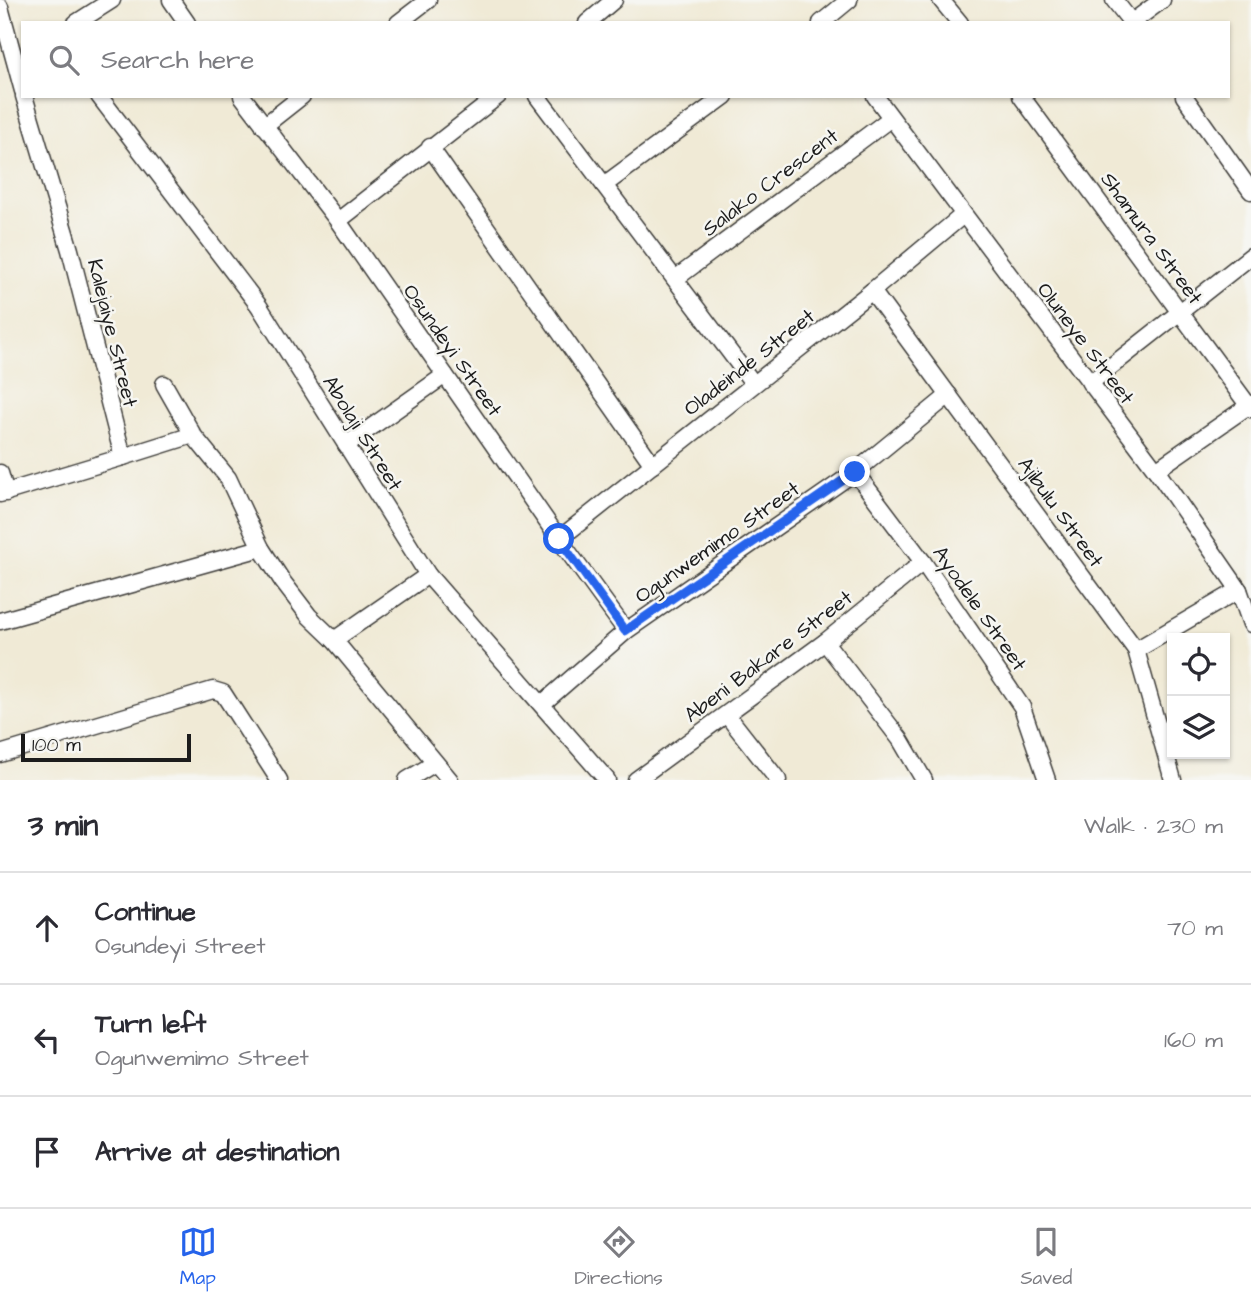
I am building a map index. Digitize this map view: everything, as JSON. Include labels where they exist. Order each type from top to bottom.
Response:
[{"type":"street","points":[[79,21],[111,0]]},
{"type":"street","points":[[171,0],[186,21]]},
{"type":"street","points":[[401,21],[428,0]]},
{"type":"street","points":[[589,21],[614,0]]},
{"type":"street","points":[[823,21],[849,0]]},
{"type":"street","points":[[941,0],[958,21]]},
{"type":"street","points":[[1114,0],[1130,21]]},
{"type":"street","points":[[1134,21],[1162,0]]},
{"type":"street","name":"Kalejaiye Street","points":[[0,7],[21,87]]},
{"type":"street","name":"Kalejaiye Street","points":[[24,98],[69,250],[123,457]]},
{"type":"street","name":"Abolaji Street","points":[[101,98],[259,306],[428,575],[607,780]]},
{"type":"street","name":"Osundeyi Street","points":[[243,98],[338,221],[625,631]]},
{"type":"street","points":[[264,126],[299,98]]},
{"type":"street","points":[[338,221],[495,98]]},
{"type":"street","points":[[539,98],[754,383]]},
{"type":"street","points":[[604,185],[722,98]]},
{"type":"street","name":"Oluneye Street","points":[[876,98],[1156,470],[1239,590],[1251,624]]},
{"type":"street","name":"Shamura Street","points":[[1024,98],[1250,406]]},
{"type":"street","points":[[1185,98],[1251,191]]},
{"type":"street","name":"Salako Crescent","points":[[675,279],[891,118]]},
{"type":"street","points":[[430,147],[653,465]]},
{"type":"street","name":"Oladeinde Street","points":[[559,539],[872,291],[963,215]]},
{"type":"street","points":[[1090,383],[1251,256]]},
{"type":"street","name":"Ajibulu Street","points":[[872,291],[1136,650],[1167,779]]},
{"type":"street","points":[[346,445],[445,375]]},
{"type":"street","points":[[164,384],[194,435],[228,478],[261,548],[309,616],[334,640],[450,780]]},
{"type":"street","name":"Ogunwemimo Street","points":[[542,704],[625,631],[855,472],[949,395]]},
{"type":"street","points":[[1156,470],[1250,406]]},
{"type":"street","points":[[0,473],[3,494],[194,435]]},
{"type":"street","name":"Ayodele Street","points":[[855,472],[923,562],[1022,706],[1047,780]]},
{"type":"street","points":[[0,621],[261,548]]},
{"type":"street","name":"Abeni Bakare Street","points":[[636,780],[825,642],[923,562]]},
{"type":"street","points":[[334,640],[428,575]]},
{"type":"street","points":[[1136,650],[1239,590]]},
{"type":"street","points":[[825,642],[900,739],[923,780]]},
{"type":"street","points":[[0,754],[213,690],[223,693],[279,780]]},
{"type":"street","points":[[727,715],[778,780]]},
{"type":"street","points":[[407,780],[435,763]]},
{"type":"route","points":[[559,539],[625,631],[855,472]]}]
